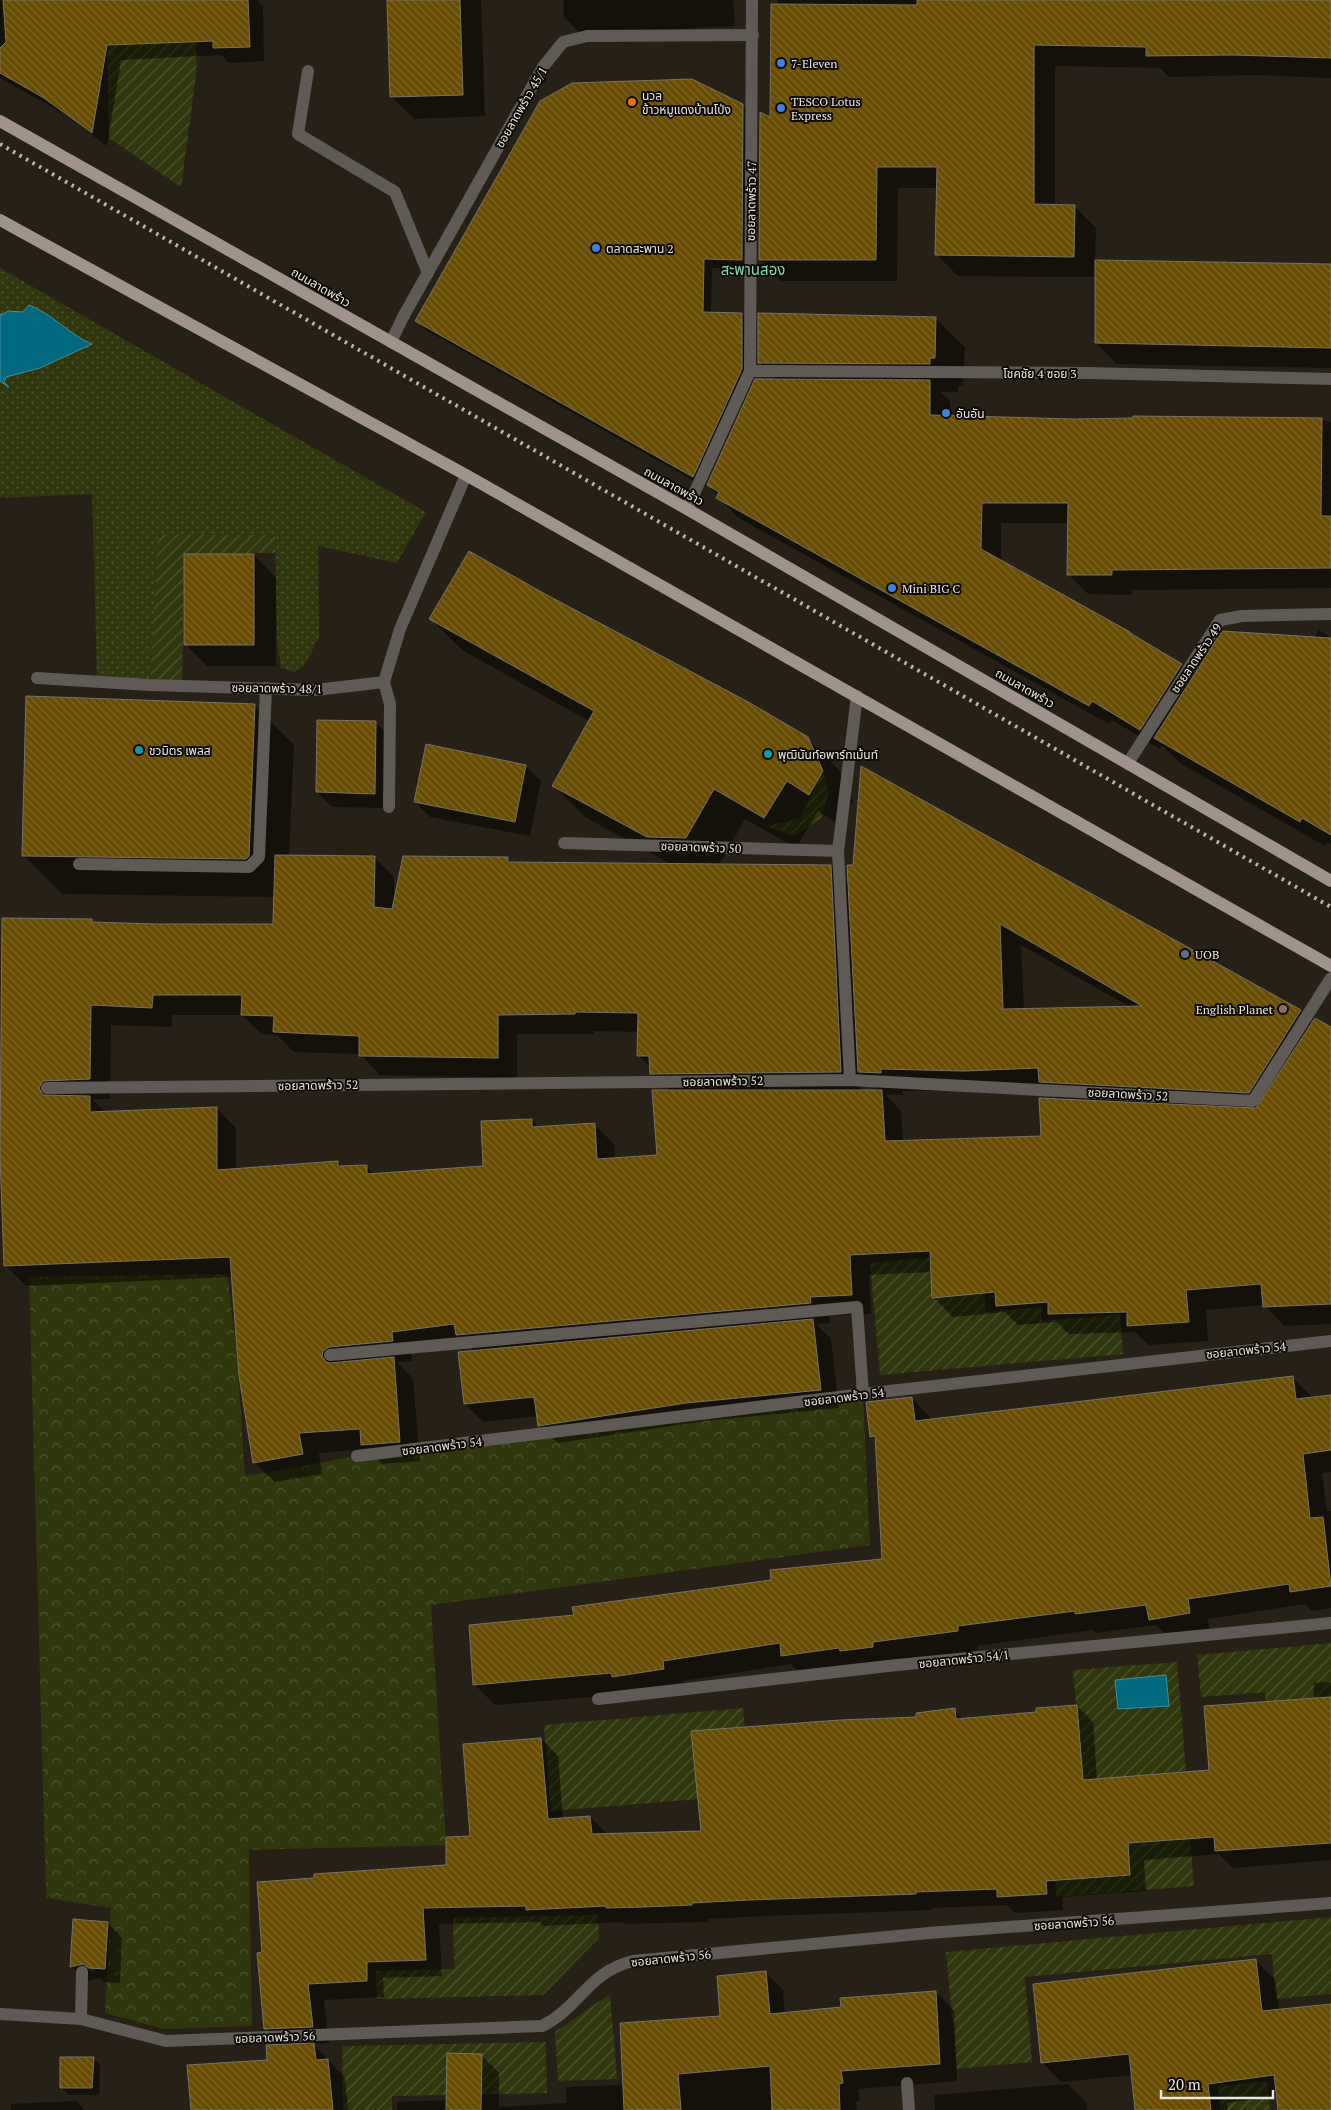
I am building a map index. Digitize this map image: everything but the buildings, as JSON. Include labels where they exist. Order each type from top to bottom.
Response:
[{"type":"main road","name":"ถนนลาดพร้าว","points":[[0,121],[687,509],[1331,880]]},
{"type":"main road","points":[[0,220],[466,476],[1331,966]]},
{"type":"street","name":"ซอยลาดพร้าว 47","points":[[687,509],[750,371],[752,0]]},
{"type":"street","name":"ซอยลาดพร้าว 45/1","points":[[391,342],[403,317],[543,67],[563,42],[587,36],[753,35]]},
{"type":"street","points":[[308,71],[298,134],[395,192],[428,273]]},
{"type":"street","name":"โชคชัย 4 ซอย 3","points":[[750,371],[1088,373],[1331,379]]},
{"type":"street","points":[[389,807],[390,704],[384,682],[400,629],[466,476]]},
{"type":"street","name":"ซอยลาดพร้าว 49","points":[[1128,763],[1220,620],[1242,616],[1331,614]]},
{"type":"street","name":"ซอยลาดพร้าว 48/1","points":[[37,678],[150,685],[316,690],[384,682]]},
{"type":"street","points":[[79,864],[249,867],[255,863],[259,857],[266,688]]},
{"type":"street","points":[[850,1080],[838,851],[857,696]]},
{"type":"street","name":"ซอยลาดพร้าว 50","points":[[564,843],[838,851]]},
{"type":"street","name":"ซอยลาดพร้าว 52","points":[[48,1088],[850,1080],[1253,1100],[1331,978]]},
{"type":"street","points":[[330,1355],[856,1307],[863,1394]]},
{"type":"street","name":"ซอยลาดพร้าว 54","points":[[356,1456],[863,1394],[1331,1341]]},
{"type":"street","name":"ซอยลาดพร้าว 54/1","points":[[598,1699],[897,1666],[1331,1623]]},
{"type":"street","name":"ซอยลาดพร้าว 56","points":[[0,2014],[81,2019],[166,2041],[542,2026],[554,2020],[600,1975],[615,1965],[633,1961],[929,1933],[1331,1904]]},
{"type":"street","points":[[81,2019],[82,1972]]},
{"type":"street","points":[[907,2083],[909,2110]]},
{"type":"green space","points":[[107,33],[197,41],[196,76],[181,187],[109,138]]},
{"type":"green space","points":[[0,268],[426,512],[397,563],[318,546],[319,637],[305,665],[295,672],[281,668],[277,639],[275,535],[159,534],[150,683],[97,679],[92,494],[0,498]]},
{"type":"green space","points":[[158,534],[275,535],[275,553],[184,554],[182,683],[150,683]]},
{"type":"green space","points":[[823,771],[829,792],[821,818],[795,836],[766,826],[800,818]]},
{"type":"green space","points":[[981,1253],[986,1312],[1041,1307],[1042,1321],[1120,1314],[1123,1354],[880,1375],[870,1263]]},
{"type":"green space","points":[[227,1274],[237,1356],[245,1476],[357,1456],[863,1394],[870,1545],[431,1605],[446,1845],[249,1850],[252,2026],[164,2029],[105,2013],[111,1908],[46,1898],[29,1277]]},
{"type":"green space","points":[[1331,1643],[1331,1754],[1267,1715],[1265,1692],[1201,1697],[1197,1655]]},
{"type":"green space","points":[[1177,1662],[1186,1771],[1042,1785],[1082,1771],[1073,1670]]},
{"type":"green space","points":[[743,1708],[750,1795],[551,1811],[544,1725]]},
{"type":"green space","points":[[1190,1838],[1194,1886],[1056,1897],[1055,1881],[1130,1875],[1128,1843]]},
{"type":"green space","points":[[598,1915],[599,1938],[543,1995],[377,1999],[376,1971],[454,1969],[453,1918]]},
{"type":"green space","points":[[1331,1917],[1331,1994],[1276,1999],[1272,1954],[1025,1977],[1032,2062],[957,2069],[946,1952]]},
{"type":"green space","points":[[610,1994],[617,2079],[558,2081],[555,2032]]},
{"type":"green space","points":[[546,2042],[547,2093],[392,2096],[392,2110],[343,2110],[342,2046]]},
{"type":"green space","points":[[1267,2081],[1270,2110],[1221,2110],[1218,2086]]},
{"type":"water","points":[[29,305],[46,313],[75,335],[92,344],[40,368],[6,377],[4,382],[9,387],[0,381],[0,314],[2,315],[8,311],[23,312]]},
{"type":"water","points":[[1166,1675],[1169,1706],[1118,1709],[1115,1680]]},
{"type":"railway","points":[[0,144],[1331,907]]},
{"type":"place","name":"7-Eleven","points":[[781,63]]},
{"type":"place","name":"นวล ข้าวหมูแดงบ้านโป่ง","points":[[632,102]]},
{"type":"place","name":"TESCO Lotus Express","points":[[781,108]]},
{"type":"place","name":"ตลาดสะพาน 2","points":[[596,248]]},
{"type":"place","name":"อันอัน","points":[[946,413]]},
{"type":"place","name":"Mini BIG C","points":[[892,588]]},
{"type":"place","name":"ชวมิตร เพลส","points":[[139,750]]},
{"type":"place","name":"พุฒินันท์อพาร์ทเม้นท์","points":[[768,754]]},
{"type":"place","name":"UOB","points":[[1185,954]]},
{"type":"place","name":"English Planet","points":[[1283,1009]]},
{"type":"district","name":"สะพานสอง","points":[[753,269]]}]
